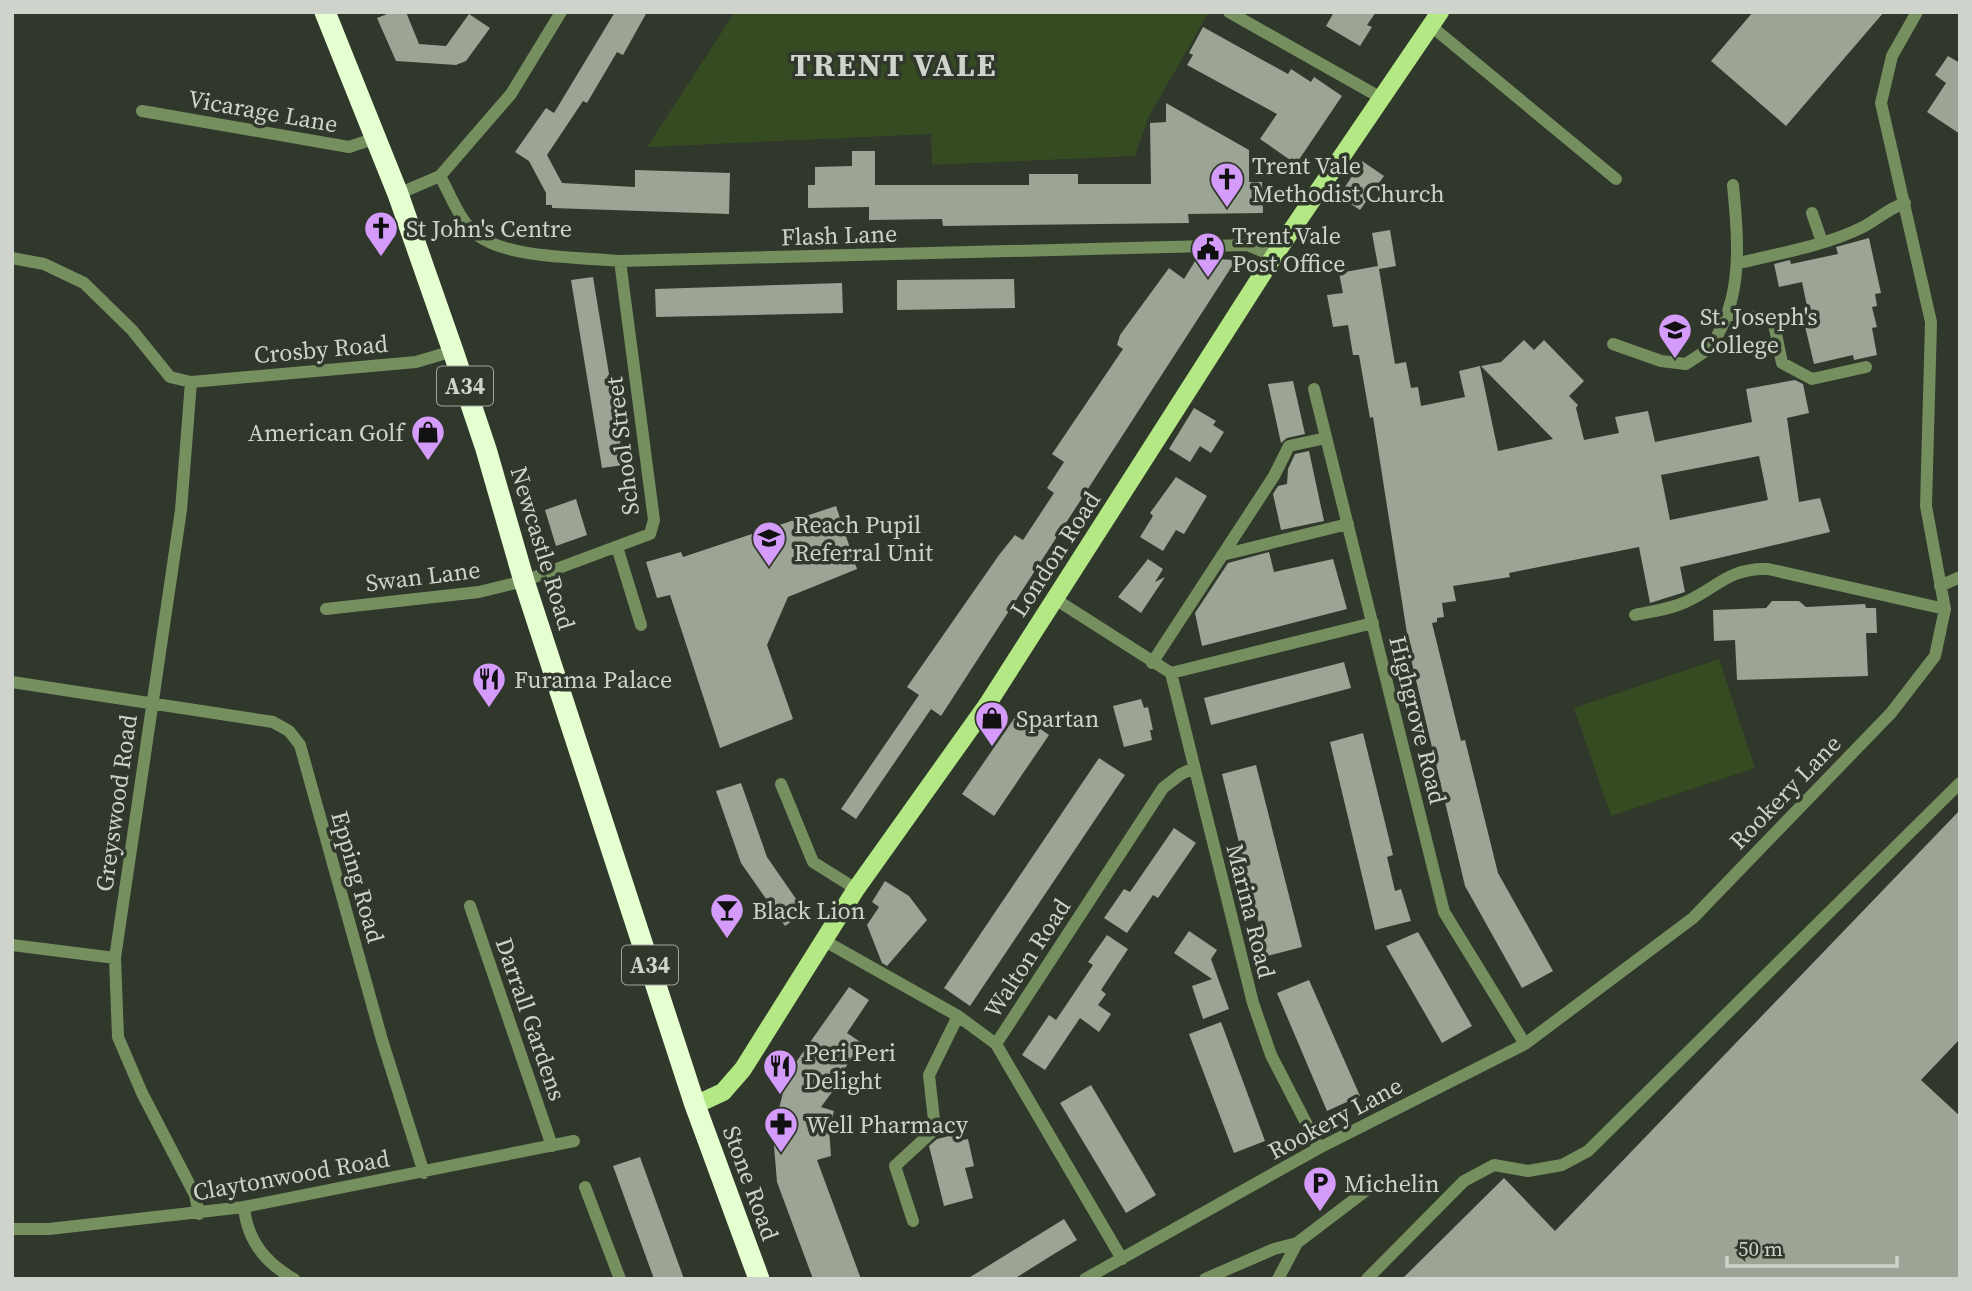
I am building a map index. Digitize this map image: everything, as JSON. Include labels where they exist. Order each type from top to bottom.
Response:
[{"type":"highway","name":"Newcastle Road","points":[[325,12],[398,194],[453,351],[486,449],[524,581],[695,1105]]},
{"type":"highway","name":"Stone Road","points":[[695,1105],[759,1279]]},
{"type":"main road","name":"London Road","points":[[695,1105],[723,1092],[743,1069],[856,889],[987,705],[1274,256],[1436,19]]},
{"type":"street","points":[[398,194],[439,176],[511,94],[561,12]]},
{"type":"street","points":[[1229,12],[1383,99]]},
{"type":"street","name":"Rookery Lane","points":[[1085,1279],[1319,1148],[1525,1044],[1693,918],[1891,713],[1935,656],[1945,609],[1926,506],[1931,322],[1881,103],[1892,56],[1917,12]]},
{"type":"street","points":[[1436,19],[1616,179]]},
{"type":"street","name":"Vicarage Lane","points":[[142,111],[349,147],[376,138]]},
{"type":"street","name":"Flash Lane","points":[[439,176],[470,227],[493,244],[524,251],[620,261],[1247,245],[1274,256]]},
{"type":"street","points":[[1613,344],[1661,361],[1686,364],[1711,346],[1727,314],[1739,263],[1733,186]]},
{"type":"street","points":[[1739,263],[1822,242],[1864,226],[1891,208],[1905,203]]},
{"type":"street","points":[[1812,213],[1822,242]]},
{"type":"street","points":[[12,258],[44,264],[83,283],[132,330],[170,377],[191,382]]},
{"type":"street","name":"School Street","points":[[524,581],[650,534],[654,520],[620,261]]},
{"type":"street","points":[[1727,314],[1773,319],[1782,363],[1812,379],[1866,367]]},
{"type":"street","name":"Crosby Road","points":[[191,382],[416,362],[453,351]]},
{"type":"street","name":"Greyswood Road","points":[[191,382],[181,510],[115,958],[118,1037],[142,1093],[195,1195],[199,1214]]},
{"type":"street","name":"Highgrove Road","points":[[1314,389],[1444,912],[1525,1044]]},
{"type":"street","points":[[1152,663],[1274,476],[1289,446],[1326,438]]},
{"type":"street","points":[[1222,555],[1348,524]]},
{"type":"street","points":[[617,547],[641,625]]},
{"type":"street","points":[[1635,615],[1679,605],[1722,578],[1751,569],[1768,569],[1917,606],[1945,609]]},
{"type":"street","points":[[1940,586],[1960,577]]},
{"type":"street","name":"Swan Lane","points":[[326,609],[480,592],[524,581]]},
{"type":"street","points":[[1055,599],[1171,673],[1373,623]]},
{"type":"street","name":"Marina Road","points":[[1171,673],[1253,1003],[1271,1055],[1319,1148]]},
{"type":"street","name":"Epping Road","points":[[12,682],[273,722],[289,732],[299,746],[382,1040],[424,1173]]},
{"type":"street","name":"Walton Road","points":[[1122,1259],[996,1044],[1164,789],[1181,774],[1194,768]]},
{"type":"street","points":[[1367,1279],[1464,1181],[1494,1165],[1528,1171],[1562,1165],[1588,1151],[1960,783]]},
{"type":"street","points":[[781,784],[813,862],[856,889]]},
{"type":"street","name":"Darrall Gardens","points":[[470,906],[552,1146]]},
{"type":"street","points":[[823,940],[958,1016],[996,1044]]},
{"type":"street","points":[[12,945],[115,958]]},
{"type":"street","points":[[913,1221],[895,1166],[935,1129],[929,1075],[958,1016]]},
{"type":"street","name":"Claytonwood Road","points":[[12,1230],[49,1229],[244,1207],[574,1141]]},
{"type":"street","points":[[585,1187],[621,1279]]},
{"type":"street","points":[[1205,1279],[1274,1249],[1297,1243],[1368,1189]]},
{"type":"street","points":[[244,1207],[246,1229],[257,1248],[281,1272],[294,1279]]},
{"type":"street","points":[[1278,1279],[1297,1243]]},
{"type":"green space","points":[[735,12],[1209,12],[1149,116],[1135,156],[932,165],[931,134],[647,147]]},
{"type":"green space","points":[[1719,659],[1755,768],[1611,816],[1574,708]]},
{"type":"building","points":[[392,12],[406,12],[419,44],[446,46],[469,14],[490,28],[466,61],[456,65],[396,61],[377,18]]},
{"type":"building","points":[[615,12],[647,12],[623,55],[617,52],[587,103],[583,101],[547,155],[562,183],[635,187],[635,170],[730,173],[729,214],[552,208],[552,205],[546,205],[546,193],[529,161],[515,152],[546,108],[554,113]]},
{"type":"building","points":[[1334,12],[1376,12],[1367,25],[1372,27],[1360,46],[1326,26]]},
{"type":"building","points":[[1753,12],[1884,12],[1786,126],[1711,61]]},
{"type":"building","points":[[1203,27],[1288,74],[1291,69],[1311,82],[1314,77],[1342,96],[1296,164],[1260,139],[1277,114],[1187,65],[1193,55],[1189,53]]},
{"type":"building","points":[[1948,56],[1960,63],[1960,134],[1927,112],[1946,83],[1935,75]]},
{"type":"building","points":[[1166,103],[1249,150],[1249,182],[1262,182],[1263,213],[1188,214],[1189,223],[943,226],[942,219],[869,220],[869,207],[808,208],[808,185],[815,185],[815,167],[852,166],[852,151],[875,151],[875,185],[1029,185],[1029,174],[1078,174],[1078,184],[1151,184],[1150,123],[1166,122]]},
{"type":"building","points":[[1362,161],[1384,176],[1360,210],[1339,196]]},
{"type":"building","points":[[1390,230],[1396,266],[1379,269],[1395,364],[1406,362],[1411,388],[1418,387],[1421,406],[1465,397],[1459,371],[1480,366],[1498,451],[1553,439],[1481,366],[1501,362],[1524,340],[1534,350],[1544,340],[1584,381],[1569,396],[1578,405],[1576,408],[1584,440],[1619,433],[1615,417],[1648,411],[1655,442],[1752,422],[1746,389],[1795,380],[1803,384],[1809,413],[1787,418],[1799,502],[1820,498],[1830,532],[1680,567],[1685,592],[1650,603],[1639,547],[1509,573],[1510,577],[1453,586],[1456,601],[1442,603],[1444,617],[1437,618],[1437,622],[1432,623],[1498,873],[1553,971],[1522,988],[1465,886],[1411,659],[1373,417],[1370,418],[1359,355],[1353,355],[1348,325],[1333,327],[1327,295],[1343,293],[1339,273],[1378,266],[1372,233]],"holes":[[[1759,456],[1768,500],[1670,520],[1661,475]]]},
{"type":"building","points":[[1869,238],[1881,293],[1875,294],[1877,306],[1872,307],[1877,327],[1872,328],[1877,355],[1854,360],[1853,355],[1814,364],[1803,318],[1809,316],[1802,282],[1779,287],[1774,264],[1790,260],[1791,264],[1838,254],[1836,247]]},
{"type":"building","points":[[1197,258],[1236,260],[941,716],[931,709],[856,819],[841,809],[919,695],[907,687],[999,555],[1015,535],[1023,540],[1054,493],[1047,488],[1064,462],[1052,454],[1123,349],[1117,345],[1120,335],[1169,268],[1184,279]]},
{"type":"building","points":[[593,277],[624,465],[602,468],[571,280]]},
{"type":"building","points":[[1014,279],[1015,308],[897,310],[897,280]]},
{"type":"building","points":[[842,283],[843,313],[656,317],[655,289]]},
{"type":"building","points":[[1293,381],[1305,434],[1287,438],[1281,443],[1268,384]]},
{"type":"building","points":[[1194,408],[1216,421],[1213,425],[1224,432],[1211,453],[1200,446],[1190,462],[1169,449]]},
{"type":"building","points":[[1309,451],[1324,521],[1281,530],[1273,494],[1278,486],[1287,484],[1288,469],[1295,454]]},
{"type":"building","points":[[1176,477],[1207,496],[1184,534],[1176,530],[1163,551],[1140,537],[1153,516],[1150,513]]},
{"type":"building","points":[[576,499],[587,535],[556,546],[545,510]]},
{"type":"building","points":[[836,506],[857,569],[788,597],[767,645],[793,719],[720,748],[670,595],[657,598],[646,562],[681,552],[683,557]]},
{"type":"building","points":[[1269,552],[1274,572],[1333,559],[1347,609],[1202,646],[1195,613],[1228,563]]},
{"type":"building","points":[[1148,559],[1163,569],[1155,582],[1165,577],[1141,613],[1118,597]]},
{"type":"building","points":[[1772,601],[1799,601],[1806,607],[1865,604],[1866,608],[1876,608],[1877,633],[1866,633],[1868,676],[1737,680],[1735,640],[1714,641],[1713,610],[1766,608]]},
{"type":"building","points":[[1344,662],[1351,688],[1211,725],[1204,698]]},
{"type":"building","points":[[1141,699],[1144,708],[1148,707],[1153,730],[1150,730],[1152,740],[1124,747],[1113,706]]},
{"type":"building","points":[[1018,713],[1049,735],[994,816],[962,794]]},
{"type":"building","points":[[1363,733],[1393,855],[1387,857],[1395,891],[1401,889],[1411,921],[1375,930],[1330,742]]},
{"type":"building","points":[[1099,758],[1125,775],[970,1006],[944,988]]},
{"type":"building","points":[[1256,765],[1302,947],[1267,956],[1222,774]]},
{"type":"building","points":[[741,783],[767,857],[805,912],[785,926],[741,863],[716,791]]},
{"type":"building","points":[[1960,810],[1960,1039],[1921,1080],[1960,1116],[1960,1279],[1402,1279],[1504,1178],[1555,1231]]},
{"type":"building","points":[[1174,828],[1196,843],[1158,898],[1153,895],[1127,933],[1104,918],[1124,889],[1130,892]]},
{"type":"building","points":[[885,881],[909,896],[927,920],[887,966],[882,963],[867,925],[879,907],[872,902]]},
{"type":"building","points":[[1189,931],[1217,950],[1211,959],[1229,1009],[1203,1019],[1192,986],[1212,979],[1174,953]]},
{"type":"building","points":[[1418,932],[1472,1026],[1442,1043],[1386,946]]},
{"type":"building","points":[[1107,935],[1128,949],[1101,990],[1106,994],[1098,1005],[1111,1014],[1099,1032],[1080,1018],[1045,1070],[1022,1055],[1049,1015],[1056,1020],[1093,965],[1088,962]]},
{"type":"building","points":[[1309,980],[1360,1096],[1327,1111],[1277,993]]},
{"type":"building","points":[[849,987],[869,1000],[847,1033],[862,1043],[843,1071],[846,1073],[821,1107],[834,1111],[829,1129],[831,1156],[817,1160],[861,1279],[813,1279],[777,1182],[773,1134],[784,1088],[794,1065]]},
{"type":"building","points":[[1221,1022],[1265,1141],[1234,1153],[1189,1034]]},
{"type":"building","points":[[1091,1085],[1156,1195],[1126,1213],[1060,1103]]},
{"type":"building","points":[[957,1134],[958,1141],[968,1139],[974,1166],[965,1168],[973,1198],[944,1206],[929,1146],[937,1139]]},
{"type":"building","points":[[640,1157],[684,1279],[654,1279],[613,1166]]},
{"type":"building","points":[[1064,1219],[1077,1240],[1014,1279],[967,1279]]},
{"type":"place","name":"Trent Vale Methodist Church","points":[[1227,209]]},
{"type":"place","name":"St John's Centre","points":[[381,258]]},
{"type":"place","name":"Trent Vale Post Office","points":[[1208,279]]},
{"type":"place","name":"St. Joseph's College","points":[[1675,360]]},
{"type":"place","name":"American Golf","points":[[428,462]]},
{"type":"place","name":"Reach Pupil Referral Unit","points":[[769,568]]},
{"type":"place","name":"Furama Palace","points":[[489,709]]},
{"type":"place","name":"Spartan","points":[[992,748]]},
{"type":"place","name":"Black Lion","points":[[727,940]]},
{"type":"place","name":"Peri Peri Delight","points":[[780,1096]]},
{"type":"place","name":"Well Pharmacy","points":[[781,1154]]},
{"type":"place","name":"Michelin","points":[[1320,1213]]},
{"type":"district","name":"TRENT VALE","points":[[894,65]]}]
